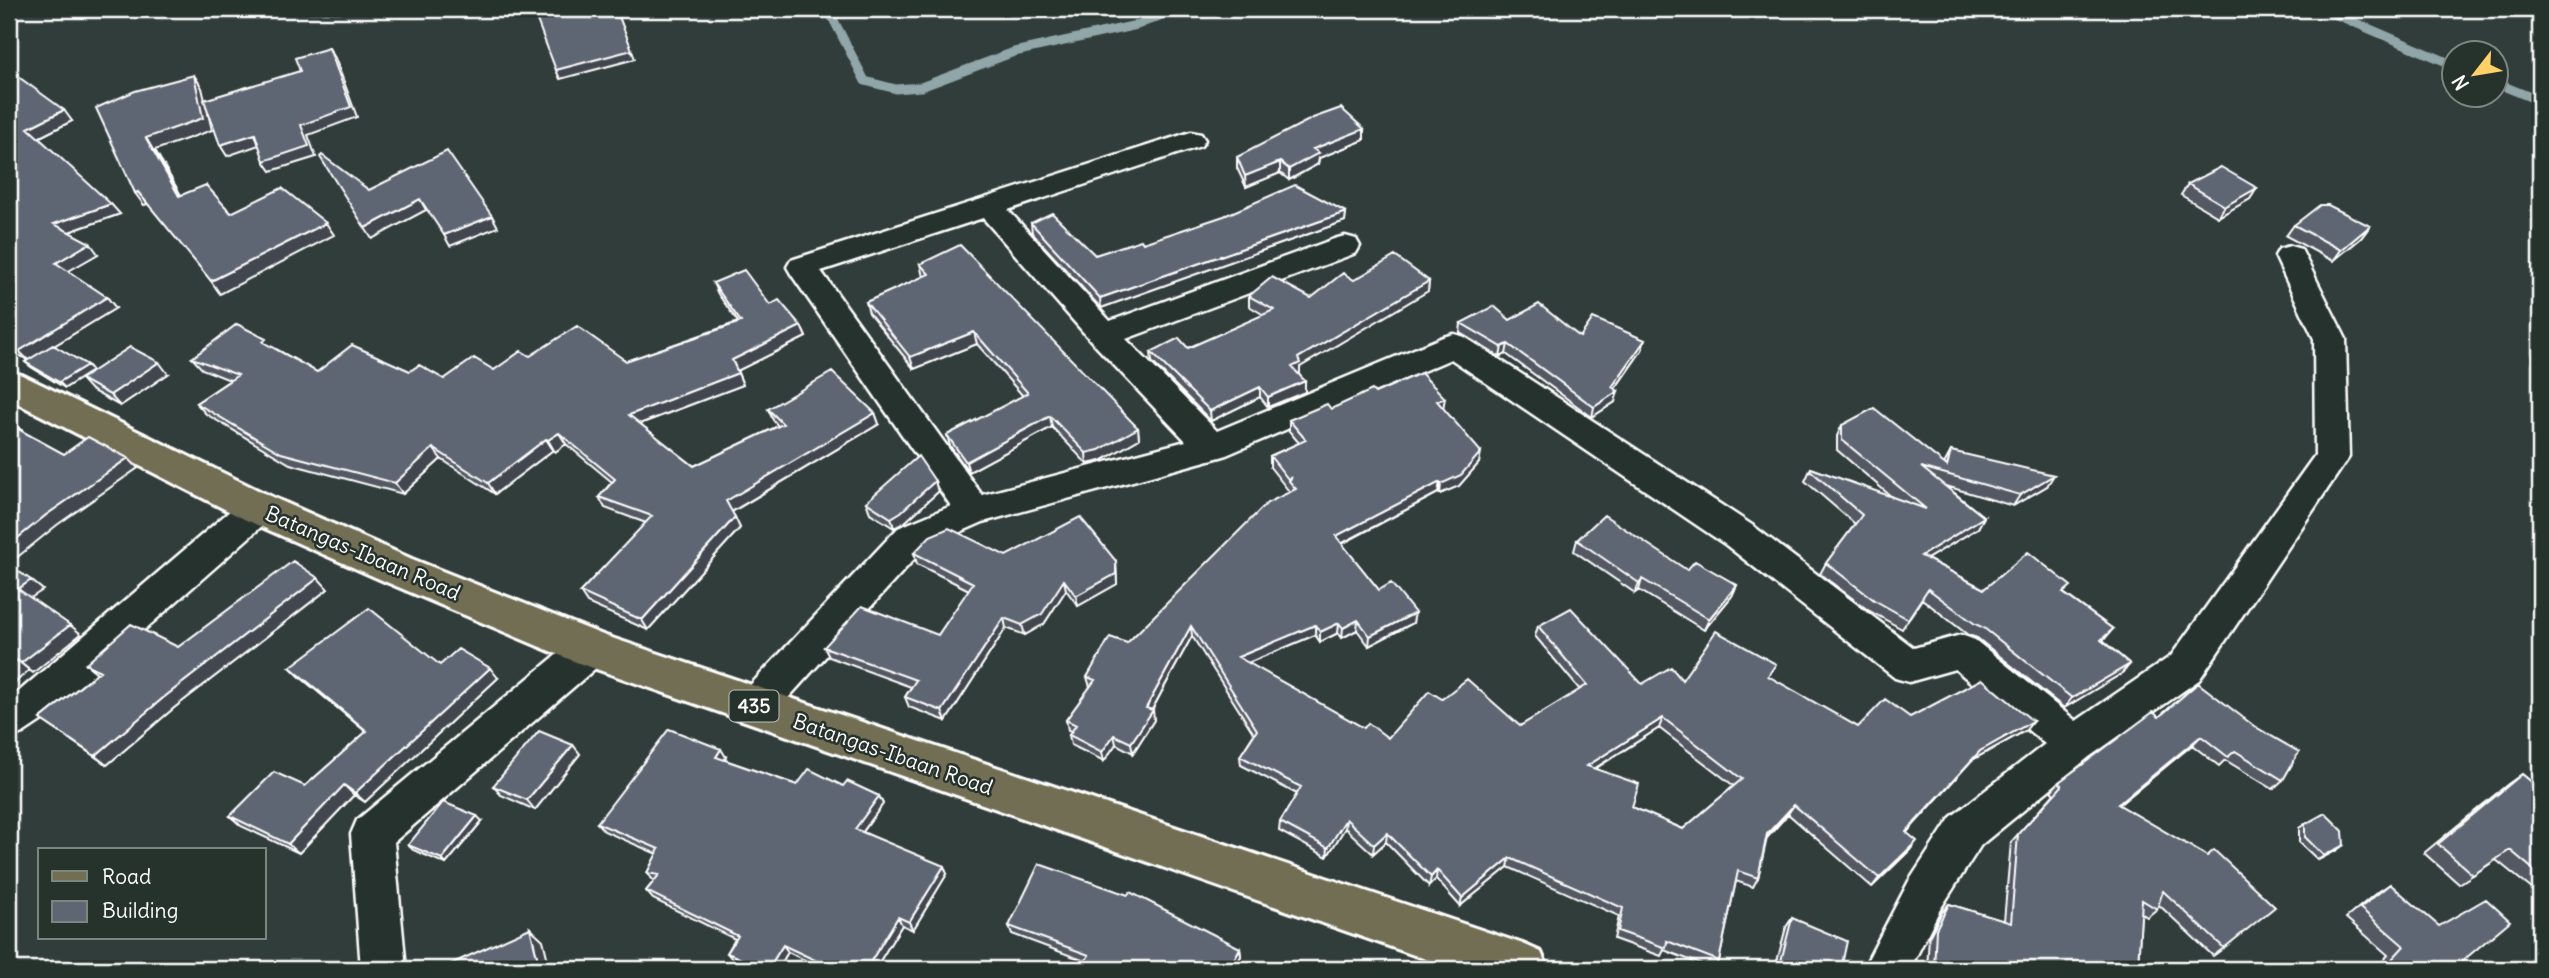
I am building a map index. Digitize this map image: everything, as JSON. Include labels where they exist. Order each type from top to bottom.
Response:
[{"type":"main road","name":"Batangas-Ibaan Road","points":[[9,384],[258,508],[398,570],[591,649],[1523,969]]},
{"type":"street","points":[[974,511],[802,267],[1191,139]]},
{"type":"street","points":[[988,205],[1104,335],[1212,447]]},
{"type":"street","points":[[1104,335],[1345,246]]},
{"type":"street","points":[[1886,969],[1924,896],[1966,831],[2075,744],[2185,668],[2332,457],[2330,339],[2290,256]]},
{"type":"street","points":[[755,707],[911,538],[974,511],[1212,447],[1454,345],[1739,535],[1909,666],[1961,651],[2075,744]]},
{"type":"street","points":[[9,721],[27,709],[258,508]]},
{"type":"street","points":[[383,969],[372,834],[591,649]]},
{"type":"building","points":[[564,9],[616,9],[632,50],[556,70],[535,15]]},
{"type":"building","points":[[329,48],[351,107],[301,125],[309,146],[264,161],[255,134],[220,145],[204,100],[300,71],[295,58]]},
{"type":"building","points":[[9,70],[64,110],[28,128],[111,204],[54,224],[90,243],[56,263],[107,297],[19,351],[9,345]]},
{"type":"building","points":[[194,75],[203,118],[146,138],[179,196],[206,185],[231,213],[282,188],[326,223],[211,281],[138,192],[135,193],[96,108],[135,91]]},
{"type":"building","points":[[1341,108],[1364,129],[1313,149],[1319,153],[1289,169],[1280,162],[1245,176],[1237,157],[1313,118]]},
{"type":"building","points":[[447,151],[492,216],[444,235],[420,199],[365,228],[320,157],[322,155],[369,190]]},
{"type":"building","points":[[2221,167],[2257,188],[2225,206],[2188,184]]},
{"type":"building","points":[[1295,185],[1346,212],[1100,298],[1031,223],[1052,213],[1095,255],[1141,240],[1143,243],[1224,216]]},
{"type":"building","points":[[2320,205],[2328,205],[2370,226],[2341,250],[2294,225]]},
{"type":"building","points":[[960,245],[1138,428],[1099,450],[1086,453],[1050,416],[966,462],[947,435],[1028,393],[974,332],[910,357],[866,302],[929,274],[920,264]]},
{"type":"building","points":[[1395,256],[1429,281],[1298,358],[1300,363],[1292,367],[1305,381],[1268,397],[1260,387],[1210,411],[1151,352],[1179,338],[1188,348],[1274,310],[1249,296],[1272,277],[1311,298],[1343,273],[1354,280]]},
{"type":"building","points":[[744,270],[770,305],[779,300],[801,326],[732,360],[738,373],[629,415],[694,466],[783,424],[768,409],[832,372],[875,413],[726,501],[735,517],[642,620],[580,592],[652,516],[599,497],[615,479],[559,433],[546,439],[488,483],[433,448],[395,483],[281,453],[196,403],[238,375],[192,358],[237,324],[317,372],[352,345],[410,371],[419,365],[444,379],[474,358],[494,370],[521,351],[530,356],[577,326],[626,361],[741,322],[713,283]]},
{"type":"building","points":[[1539,304],[1580,337],[1593,318],[1645,340],[1612,387],[1618,391],[1594,407],[1508,344],[1502,347],[1461,323],[1494,306],[1510,320]]},
{"type":"building","points":[[53,345],[87,365],[59,382],[25,362]]},
{"type":"building","points":[[130,347],[159,362],[110,395],[81,379]]},
{"type":"building","points":[[1421,373],[1445,398],[1437,401],[1481,452],[1461,475],[1441,484],[1440,482],[1336,536],[1379,590],[1391,583],[1415,613],[1370,636],[1358,620],[1343,628],[1339,623],[1320,632],[1315,625],[1238,657],[1364,728],[1368,723],[1388,738],[1429,691],[1442,699],[1467,679],[1520,726],[1587,685],[1538,626],[1571,608],[1642,684],[1671,667],[1682,680],[1716,631],[1776,664],[1768,676],[1858,727],[1885,699],[1910,717],[1982,679],[2033,721],[1980,751],[1906,832],[1917,841],[1879,878],[1794,805],[1767,834],[1758,878],[1738,871],[1719,961],[1667,941],[1666,948],[1618,931],[1623,908],[1510,858],[1462,898],[1437,870],[1431,877],[1387,833],[1374,845],[1346,819],[1328,848],[1280,822],[1301,787],[1240,756],[1257,730],[1191,626],[1146,708],[1153,710],[1131,743],[1114,735],[1102,752],[1069,735],[1076,725],[1066,720],[1095,680],[1087,677],[1110,637],[1127,643],[1267,503],[1296,489],[1289,481],[1292,477],[1288,479],[1270,456],[1306,440],[1289,420],[1327,404],[1331,409],[1372,390],[1375,393]],"holes":[[[1663,718],[1742,779],[1683,829],[1632,807],[1639,784],[1587,766]]]},
{"type":"building","points":[[1874,408],[1947,466],[1951,451],[2054,475],[2020,495],[1921,467],[1984,517],[1921,556],[1984,589],[2028,552],[2071,586],[2063,593],[2113,629],[2101,640],[2130,664],[2072,698],[1984,628],[1928,589],[1908,619],[1874,600],[1826,563],[1862,515],[1810,470],[1811,468],[1926,509],[1842,440],[1842,425]]},
{"type":"building","points":[[9,424],[64,454],[88,437],[128,458],[46,515],[9,545]]},
{"type":"building","points":[[918,456],[935,481],[901,512],[891,518],[866,502]]},
{"type":"building","points":[[1604,515],[1687,570],[1695,561],[1737,585],[1709,619],[1642,579],[1639,583],[1577,540]]},
{"type":"building","points":[[1080,517],[1116,561],[1116,574],[1076,596],[1064,580],[1042,614],[1022,625],[1004,618],[942,711],[905,697],[916,680],[824,647],[862,606],[938,635],[973,583],[914,553],[930,536],[949,528],[1006,556]]},
{"type":"building","points":[[293,561],[318,578],[163,698],[95,756],[40,719],[100,671],[86,664],[131,624],[178,647]]},
{"type":"building","points":[[9,565],[31,580],[18,589],[70,625],[21,663],[17,660],[9,668]]},
{"type":"building","points":[[369,608],[440,665],[458,649],[490,668],[355,793],[344,785],[288,844],[230,816],[274,772],[305,786],[367,731],[290,667]]},
{"type":"building","points":[[2198,683],[2254,726],[2299,752],[2283,780],[2235,751],[2228,757],[2201,736],[2118,804],[2207,856],[2214,850],[2275,907],[2224,948],[2163,891],[2157,909],[2142,900],[2138,966],[2147,969],[1934,969],[1936,929],[1949,904],[2011,923],[2018,834],[2062,786],[2059,782],[2153,712],[2159,717]]},
{"type":"building","points":[[669,729],[721,749],[716,757],[797,785],[809,769],[843,786],[847,781],[879,796],[855,829],[944,866],[909,922],[898,917],[866,969],[834,969],[783,945],[766,969],[727,953],[738,936],[646,891],[659,875],[647,873],[659,849],[597,823]]},
{"type":"building","points":[[539,731],[573,745],[527,800],[493,786]]},
{"type":"building","points":[[2522,774],[2540,789],[2540,875],[2510,850],[2473,875],[2438,844]]},
{"type":"building","points":[[443,802],[477,816],[442,859],[408,845]]},
{"type":"building","points":[[2325,813],[2343,831],[2344,845],[2324,856],[2305,837],[2305,824]]},
{"type":"building","points":[[1039,864],[1128,895],[1130,892],[1240,948],[1229,969],[1080,969],[1089,955],[1009,926]]},
{"type":"building","points":[[2390,884],[2439,926],[2486,899],[2510,921],[2453,969],[2383,969],[2404,946],[2360,908]]},
{"type":"building","points":[[1792,918],[1847,941],[1841,969],[1779,969]]},
{"type":"building","points":[[530,928],[540,969],[440,969]]},
{"type":"waterway","points":[[291,9],[374,9]]},
{"type":"waterway","points":[[828,9],[865,81],[896,89],[921,87],[1014,52],[1137,25],[1176,9]]},
{"type":"waterway","points":[[2323,9],[2440,59]]},
{"type":"waterway","points":[[2510,89],[2540,101]]}]
